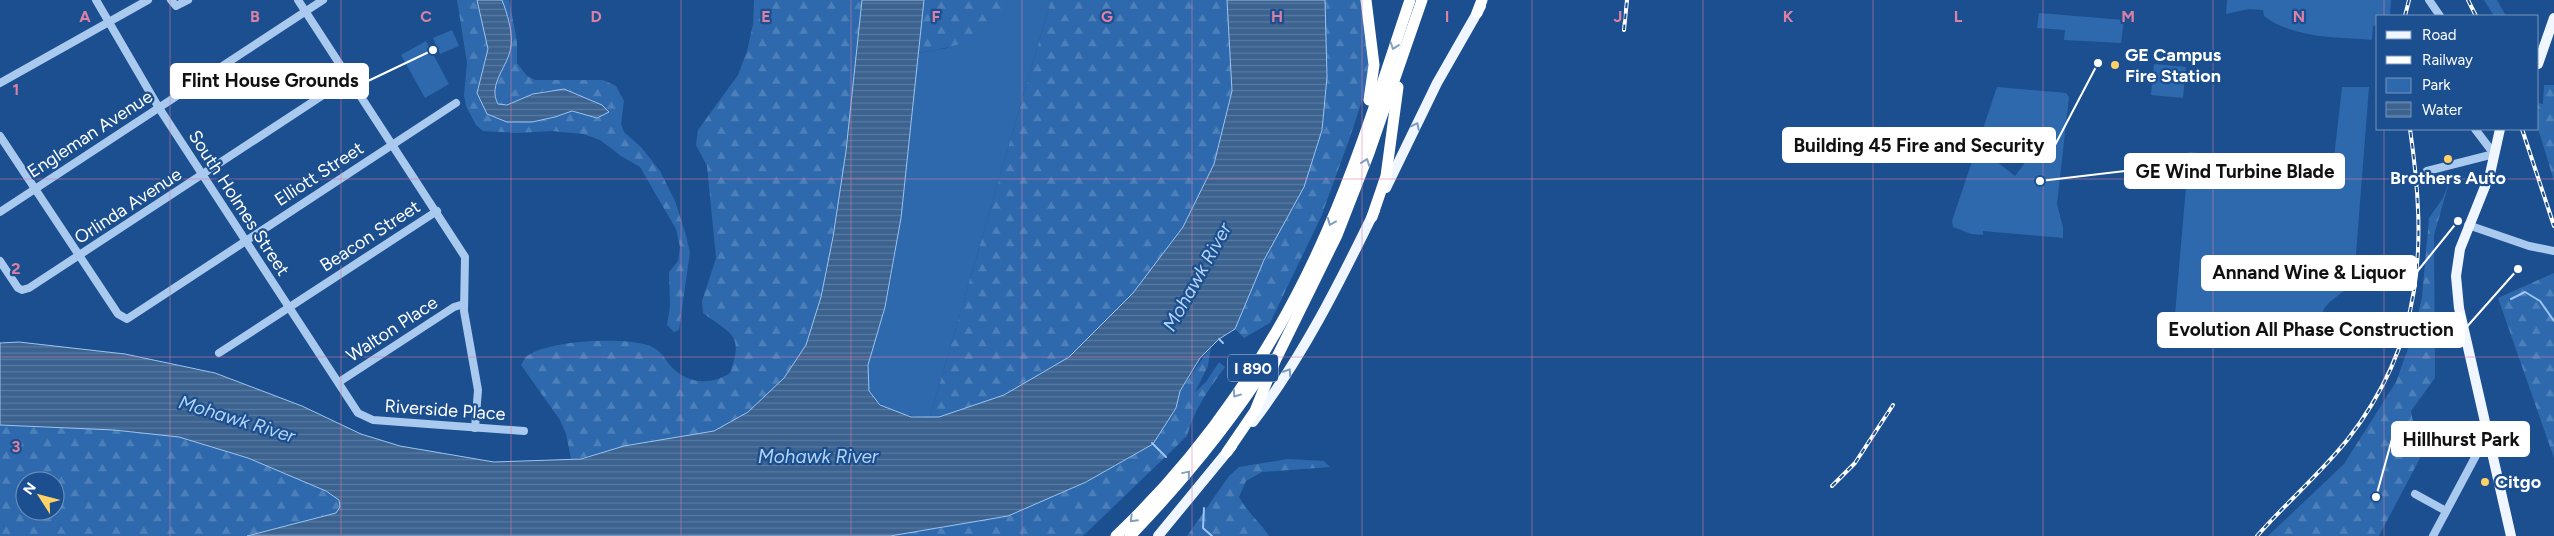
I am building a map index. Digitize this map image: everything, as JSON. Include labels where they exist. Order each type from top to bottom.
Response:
[{"type":"highway","points":[[1349,176],[1374,75],[1366,0]]},
{"type":"highway","points":[[1477,12],[1483,0]]},
{"type":"highway","points":[[1372,217],[1386,176],[1396,97],[1417,1]]},
{"type":"highway","name":"I 890","points":[[1116,536],[1186,460],[1244,383],[1303,282],[1349,176],[1417,1]]},
{"type":"highway","name":"I 890","points":[[1130,536],[1181,481],[1230,420],[1273,355],[1313,288],[1359,180],[1417,1]]},
{"type":"highway","points":[[1227,452],[1255,411],[1276,359],[1313,288]]},
{"type":"main road","points":[[1158,536],[1264,408],[1307,343],[1335,293],[1436,83],[1477,12]]},
{"type":"main road","points":[[2539,61],[2554,18]]},
{"type":"main road","points":[[2500,130],[2490,174],[2468,225],[2457,265],[2459,308],[2511,536]]},
{"type":"street","name":"South Holmes Street","points":[[96,0],[158,108],[358,413],[364,417]]},
{"type":"street","points":[[0,83],[148,0]]},
{"type":"street","points":[[171,0],[176,6],[188,0]]},
{"type":"street","points":[[298,0],[466,257],[465,324],[478,390],[476,428]]},
{"type":"street","name":"Engleman Avenue","points":[[0,212],[323,0]]},
{"type":"street","points":[[2429,0],[2439,15]]},
{"type":"street","name":"Orlinda Avenue","points":[[0,261],[22,290],[29,288],[349,78]]},
{"type":"street","name":"Elliott Street","points":[[80,255],[118,314],[124,319],[130,317],[456,103]]},
{"type":"street","points":[[2427,171],[2494,154],[2476,130]]},
{"type":"street","points":[[0,136],[80,255]]},
{"type":"street","name":"Beacon Street","points":[[219,353],[437,210]]},
{"type":"street","points":[[2468,225],[2542,250],[2554,251]]},
{"type":"street","name":"Walton Place","points":[[339,382],[454,306],[464,304]]},
{"type":"street","name":"Riverside Place","points":[[364,417],[382,421],[524,431]]},
{"type":"street","points":[[2433,536],[2488,433]]},
{"type":"street","points":[[2415,494],[2446,511]]},
{"type":"green space","points":[[457,0],[477,0],[488,49],[477,93],[507,122],[532,122],[572,111],[597,118],[602,105],[576,94],[559,90],[541,92],[511,103],[498,104],[495,89],[512,41],[502,0],[509,0],[517,41],[517,63],[527,76],[535,80],[603,80],[616,86],[624,101],[621,124],[624,132],[641,147],[660,171],[675,201],[685,232],[690,252],[679,330],[674,332],[667,325],[670,307],[669,272],[678,261],[680,247],[676,229],[640,167],[621,156],[600,140],[583,134],[552,131],[517,133],[483,131],[476,125],[466,106],[464,95],[467,63]]},
{"type":"green space","points":[[754,0],[862,0],[848,135],[833,237],[820,299],[809,339],[797,360],[767,396],[729,424],[705,435],[637,444],[571,459],[566,434],[560,420],[521,365],[527,356],[552,346],[568,343],[621,341],[655,348],[675,371],[690,379],[698,381],[714,380],[730,373],[736,350],[733,337],[728,331],[703,313],[702,301],[716,258],[707,166],[696,145],[698,130],[738,75],[747,51],[753,24]]},
{"type":"green space","points":[[924,0],[1008,0],[1004,15],[997,24],[977,38],[953,46],[918,53]]},
{"type":"green space","points":[[1008,0],[1051,0],[930,417],[905,415],[881,405],[875,399],[867,384],[867,373],[872,349],[886,304],[897,242],[918,53],[947,48],[1004,15]]},
{"type":"green space","points":[[1051,0],[1227,0],[1232,91],[1214,164],[1183,227],[1133,293],[1069,357],[1004,395],[939,417],[930,417]]},
{"type":"green space","points":[[1325,0],[1361,0],[1369,59],[1366,89],[1321,217],[1270,323],[1244,338],[1235,329],[1264,260],[1304,187],[1322,130],[1327,77]]},
{"type":"green space","points":[[2227,0],[2391,0],[2390,15],[2376,15],[2376,25],[2373,26],[2372,40],[2316,36],[2302,33],[2276,24],[2264,16],[2263,10],[2249,9],[2226,14]]},
{"type":"green space","points":[[2484,0],[2497,0],[2505,15],[2493,15]]},
{"type":"green space","points":[[2039,13],[2124,20],[2121,43],[2064,40],[2065,30],[2037,28]]},
{"type":"green space","points":[[452,30],[459,46],[440,54],[433,38]]},
{"type":"green space","points":[[426,41],[449,84],[425,98],[401,55]]},
{"type":"green space","points":[[2154,64],[2186,67],[2183,98],[2151,95]]},
{"type":"green space","points":[[2544,85],[2554,85],[2554,181],[2539,130],[2539,103],[2543,104]]},
{"type":"green space","points":[[1997,87],[2066,93],[2069,97],[2057,204],[2063,227],[2063,238],[1983,231],[1983,235],[1971,234],[1953,227],[1952,221]],"holes":[[[2010,143],[2029,157],[2015,176],[1996,161]]]},
{"type":"green space","points":[[2342,87],[2369,87],[2354,280],[2351,285],[2326,306],[2321,315],[2315,340],[2312,344],[2273,339],[2260,321],[2253,320],[2234,336],[2212,334],[2198,316],[2191,315],[2180,327],[2174,326],[2189,152],[2333,166]]},
{"type":"green space","points":[[2449,183],[2434,235],[2435,378],[2411,411],[2420,458],[2379,536],[2268,536],[2344,464],[2396,382],[2414,332],[2422,297],[2429,218],[2443,198]]},
{"type":"green space","points":[[2554,273],[2554,458],[2498,298]]},
{"type":"green space","points":[[1211,346],[1208,366],[1195,392],[1206,382],[1219,362],[1225,367],[1198,408],[1187,436],[1083,536],[890,536],[1008,516],[1086,482],[1153,444],[1176,409],[1180,391]]},
{"type":"green space","points":[[0,425],[114,430],[179,437],[248,458],[326,491],[339,500],[340,507],[336,513],[247,536],[0,536]]},
{"type":"green space","points":[[1288,459],[1324,461],[1330,467],[1262,472],[1246,481],[1239,497],[1269,536],[1187,536],[1229,476],[1239,467]]},
{"type":"water","points":[[477,0],[502,0],[509,23],[511,46],[495,89],[495,97],[498,104],[507,105],[533,94],[564,89],[602,105],[609,112],[597,118],[572,111],[532,122],[507,122],[487,114],[477,93],[488,49]]},
{"type":"water","name":"Mohawk River","points":[[862,0],[924,0],[901,218],[885,307],[868,365],[869,391],[880,405],[911,417],[939,417],[1004,395],[1069,357],[1133,293],[1183,227],[1214,164],[1232,91],[1227,0],[1325,0],[1327,77],[1322,130],[1304,187],[1264,260],[1235,329],[1219,339],[1200,358],[1180,391],[1176,408],[1153,444],[1086,482],[1008,516],[890,536],[247,536],[336,513],[340,507],[339,500],[326,491],[248,458],[179,437],[114,430],[0,425],[0,343],[19,342],[125,354],[215,373],[302,406],[361,434],[400,446],[494,462],[581,459],[624,446],[714,431],[748,412],[784,378],[806,345],[821,297],[833,237],[846,151]]},
{"type":"waterway","points":[[2511,299],[2525,292],[2540,301],[2554,321]]},
{"type":"waterway","points":[[1219,339],[1223,343]]},
{"type":"waterway","points":[[1152,443],[1166,457]]},
{"type":"waterway","points":[[1204,508],[1203,528],[1212,536]]},
{"type":"railway","points":[[1624,30],[1627,0]]},
{"type":"railway","points":[[2405,15],[2409,0]]},
{"type":"railway","points":[[2468,0],[2476,15]]},
{"type":"railway","points":[[2257,536],[2348,439],[2373,402],[2392,366],[2405,329],[2414,291],[2418,253],[2418,213],[2410,130]]},
{"type":"railway","points":[[2522,130],[2554,226]]},
{"type":"railway","points":[[1832,486],[1855,463],[1893,405]]},
{"type":"place","name":"Flint House Grounds","points":[[433,50]]},
{"type":"place","name":"Building 45 Fire and Security","points":[[2098,63]]},
{"type":"place","name":"GE Campus Fire Station","points":[[2115,65]]},
{"type":"place","name":"Brothers Auto","points":[[2448,159]]},
{"type":"place","name":"GE Wind Turbine Blade","points":[[2040,181]]},
{"type":"place","name":"Annand Wine & Liquor","points":[[2458,221]]},
{"type":"place","name":"Evolution All Phase Construction","points":[[2518,269]]},
{"type":"place","name":"Citgo","points":[[2485,482]]},
{"type":"place","name":"Hillhurst Park","points":[[2376,497]]}]
